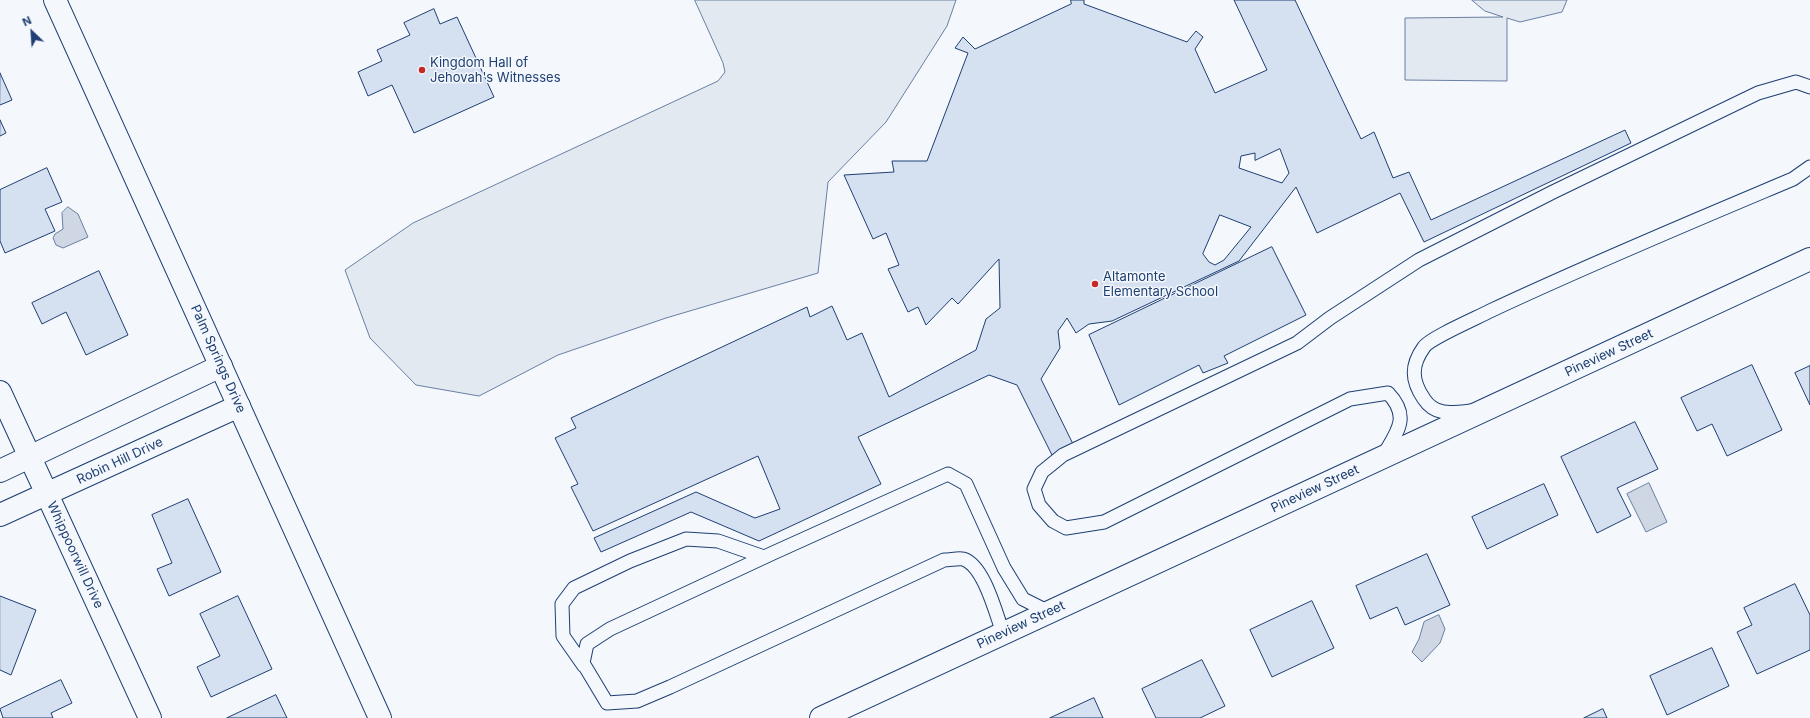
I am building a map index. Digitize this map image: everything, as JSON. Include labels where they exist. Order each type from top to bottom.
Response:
[{"type":"street","name":"Palm Springs Drive","points":[[55,0],[380,718]]},
{"type":"street","name":"Pineview Street","points":[[821,718],[1810,259]]},
{"type":"street","points":[[0,471],[221,366]]},
{"type":"street","name":"Whippoorwill Drive","points":[[0,392],[150,718]]},
{"type":"street","name":"Robin Hill Drive","points":[[0,515],[239,406]]},
{"type":"lane","points":[[1381,458],[1400,424],[1401,413],[1396,401],[1388,393],[1345,401],[1104,522],[1066,528],[1053,521],[1039,505],[1034,489],[1042,472],[1063,455],[1297,343],[1336,314],[1419,260],[1553,192],[1758,93],[1796,82],[1810,87]]},
{"type":"lane","points":[[1489,408],[1443,414],[1428,406],[1414,380],[1413,367],[1425,345],[1457,327],[1584,267],[1793,179],[1810,168]]},
{"type":"lane","points":[[584,666],[582,663],[587,644],[610,629],[764,557],[948,474],[966,484],[1004,568],[1023,599],[1049,612]]},
{"type":"lane","points":[[764,557],[718,541],[686,539],[630,561],[574,588],[562,604],[563,636],[607,703],[637,700],[670,687],[944,560],[963,559],[977,568],[985,585],[1003,634]]},
{"type":"shaded area","points":[[695,0],[956,0],[947,26],[886,122],[828,182],[818,273],[666,318],[558,355],[479,396],[416,385],[370,338],[345,270],[413,223],[718,81],[725,72],[723,63]]},
{"type":"shaded area","points":[[1472,0],[1567,0],[1562,12],[1520,22],[1507,18],[1507,81],[1405,80],[1405,18],[1503,17],[1485,11]]},
{"type":"shaded area","points":[[68,207],[78,214],[88,237],[63,248],[56,245],[53,238],[55,234],[63,229],[62,213]]},
{"type":"shaded area","points":[[1649,483],[1667,522],[1646,532],[1627,494]]},
{"type":"shaded area","points":[[1439,615],[1445,629],[1440,643],[1422,662],[1412,652],[1419,639],[1424,622]]},
{"type":"building","name":"Altamonte Elementary School","points":[[1071,0],[1084,0],[1084,4],[1187,42],[1196,31],[1203,37],[1195,49],[1215,93],[1267,70],[1234,0],[1295,0],[1361,139],[1374,132],[1393,178],[1409,172],[1431,220],[1625,130],[1631,143],[1424,242],[1400,193],[1317,233],[1296,187],[1239,261],[1112,321],[1089,324],[1076,333],[1067,318],[1058,331],[1060,348],[1041,379],[1073,444],[1052,455],[1017,385],[989,375],[858,437],[881,484],[759,541],[691,512],[601,552],[594,538],[696,492],[755,518],[780,509],[758,456],[593,531],[571,487],[578,484],[555,438],[576,428],[571,418],[807,307],[810,317],[832,306],[847,340],[862,333],[889,397],[976,350],[986,319],[1000,308],[999,259],[958,304],[952,298],[926,325],[918,307],[908,312],[888,269],[899,265],[886,233],[873,239],[844,175],[894,172],[892,161],[927,161],[968,53],[955,48],[963,37],[975,49],[1071,4]],"holes":[[[1280,149],[1289,173],[1282,183],[1239,168],[1241,156],[1255,153],[1255,160]],[[1220,215],[1251,227],[1224,260],[1215,265],[1209,262],[1203,254]]]},
{"type":"building","name":"Kingdom Hall of Jehovah's Witnesses","points":[[434,9],[440,24],[457,17],[494,97],[414,133],[392,85],[368,96],[358,72],[382,61],[377,50],[410,35],[404,23]]},
{"type":"building","points":[[0,73],[12,100],[0,105]]},
{"type":"building","points":[[0,120],[6,133],[0,136]]},
{"type":"building","points":[[47,168],[62,202],[45,209],[55,231],[5,253],[0,241],[0,190]]},
{"type":"building","points":[[1272,247],[1306,315],[1224,356],[1228,363],[1203,373],[1199,365],[1119,405],[1089,335]]},
{"type":"building","points":[[99,271],[128,335],[86,355],[66,312],[42,324],[32,303]]},
{"type":"building","points":[[1752,365],[1782,430],[1727,456],[1712,424],[1697,431],[1681,398]]},
{"type":"building","points":[[1810,366],[1810,405],[1795,373]]},
{"type":"building","points":[[1635,422],[1658,469],[1617,488],[1631,516],[1597,533],[1561,457]]},
{"type":"building","points":[[1544,484],[1558,515],[1487,549],[1472,517]]},
{"type":"building","points":[[188,499],[221,572],[169,596],[157,569],[172,563],[152,515]]},
{"type":"building","points":[[1427,554],[1450,605],[1405,625],[1397,607],[1370,619],[1356,586]]},
{"type":"building","points":[[1795,584],[1810,615],[1810,650],[1757,674],[1737,632],[1752,625],[1744,608]]},
{"type":"building","points":[[0,596],[36,610],[11,675],[0,670]]},
{"type":"building","points":[[238,596],[272,669],[211,697],[197,667],[220,656],[200,614]]},
{"type":"building","points":[[1312,601],[1334,648],[1272,677],[1250,630]]},
{"type":"building","points":[[1712,648],[1729,686],[1667,715],[1650,676]]},
{"type":"building","points":[[1202,660],[1225,706],[1200,718],[1156,718],[1142,689]]},
{"type":"building","points":[[61,680],[72,703],[51,713],[53,718],[3,718],[0,709]]},
{"type":"building","points":[[276,695],[287,718],[227,718]]},
{"type":"building","points":[[1094,698],[1103,718],[1050,718]]},
{"type":"building","points":[[1603,709],[1607,718],[1584,718]]},
{"type":"place","name":"Kingdom Hall of Jehovah's Witnesses","points":[[422,70]]},
{"type":"place","name":"Altamonte Elementary School","points":[[1095,284]]}]
